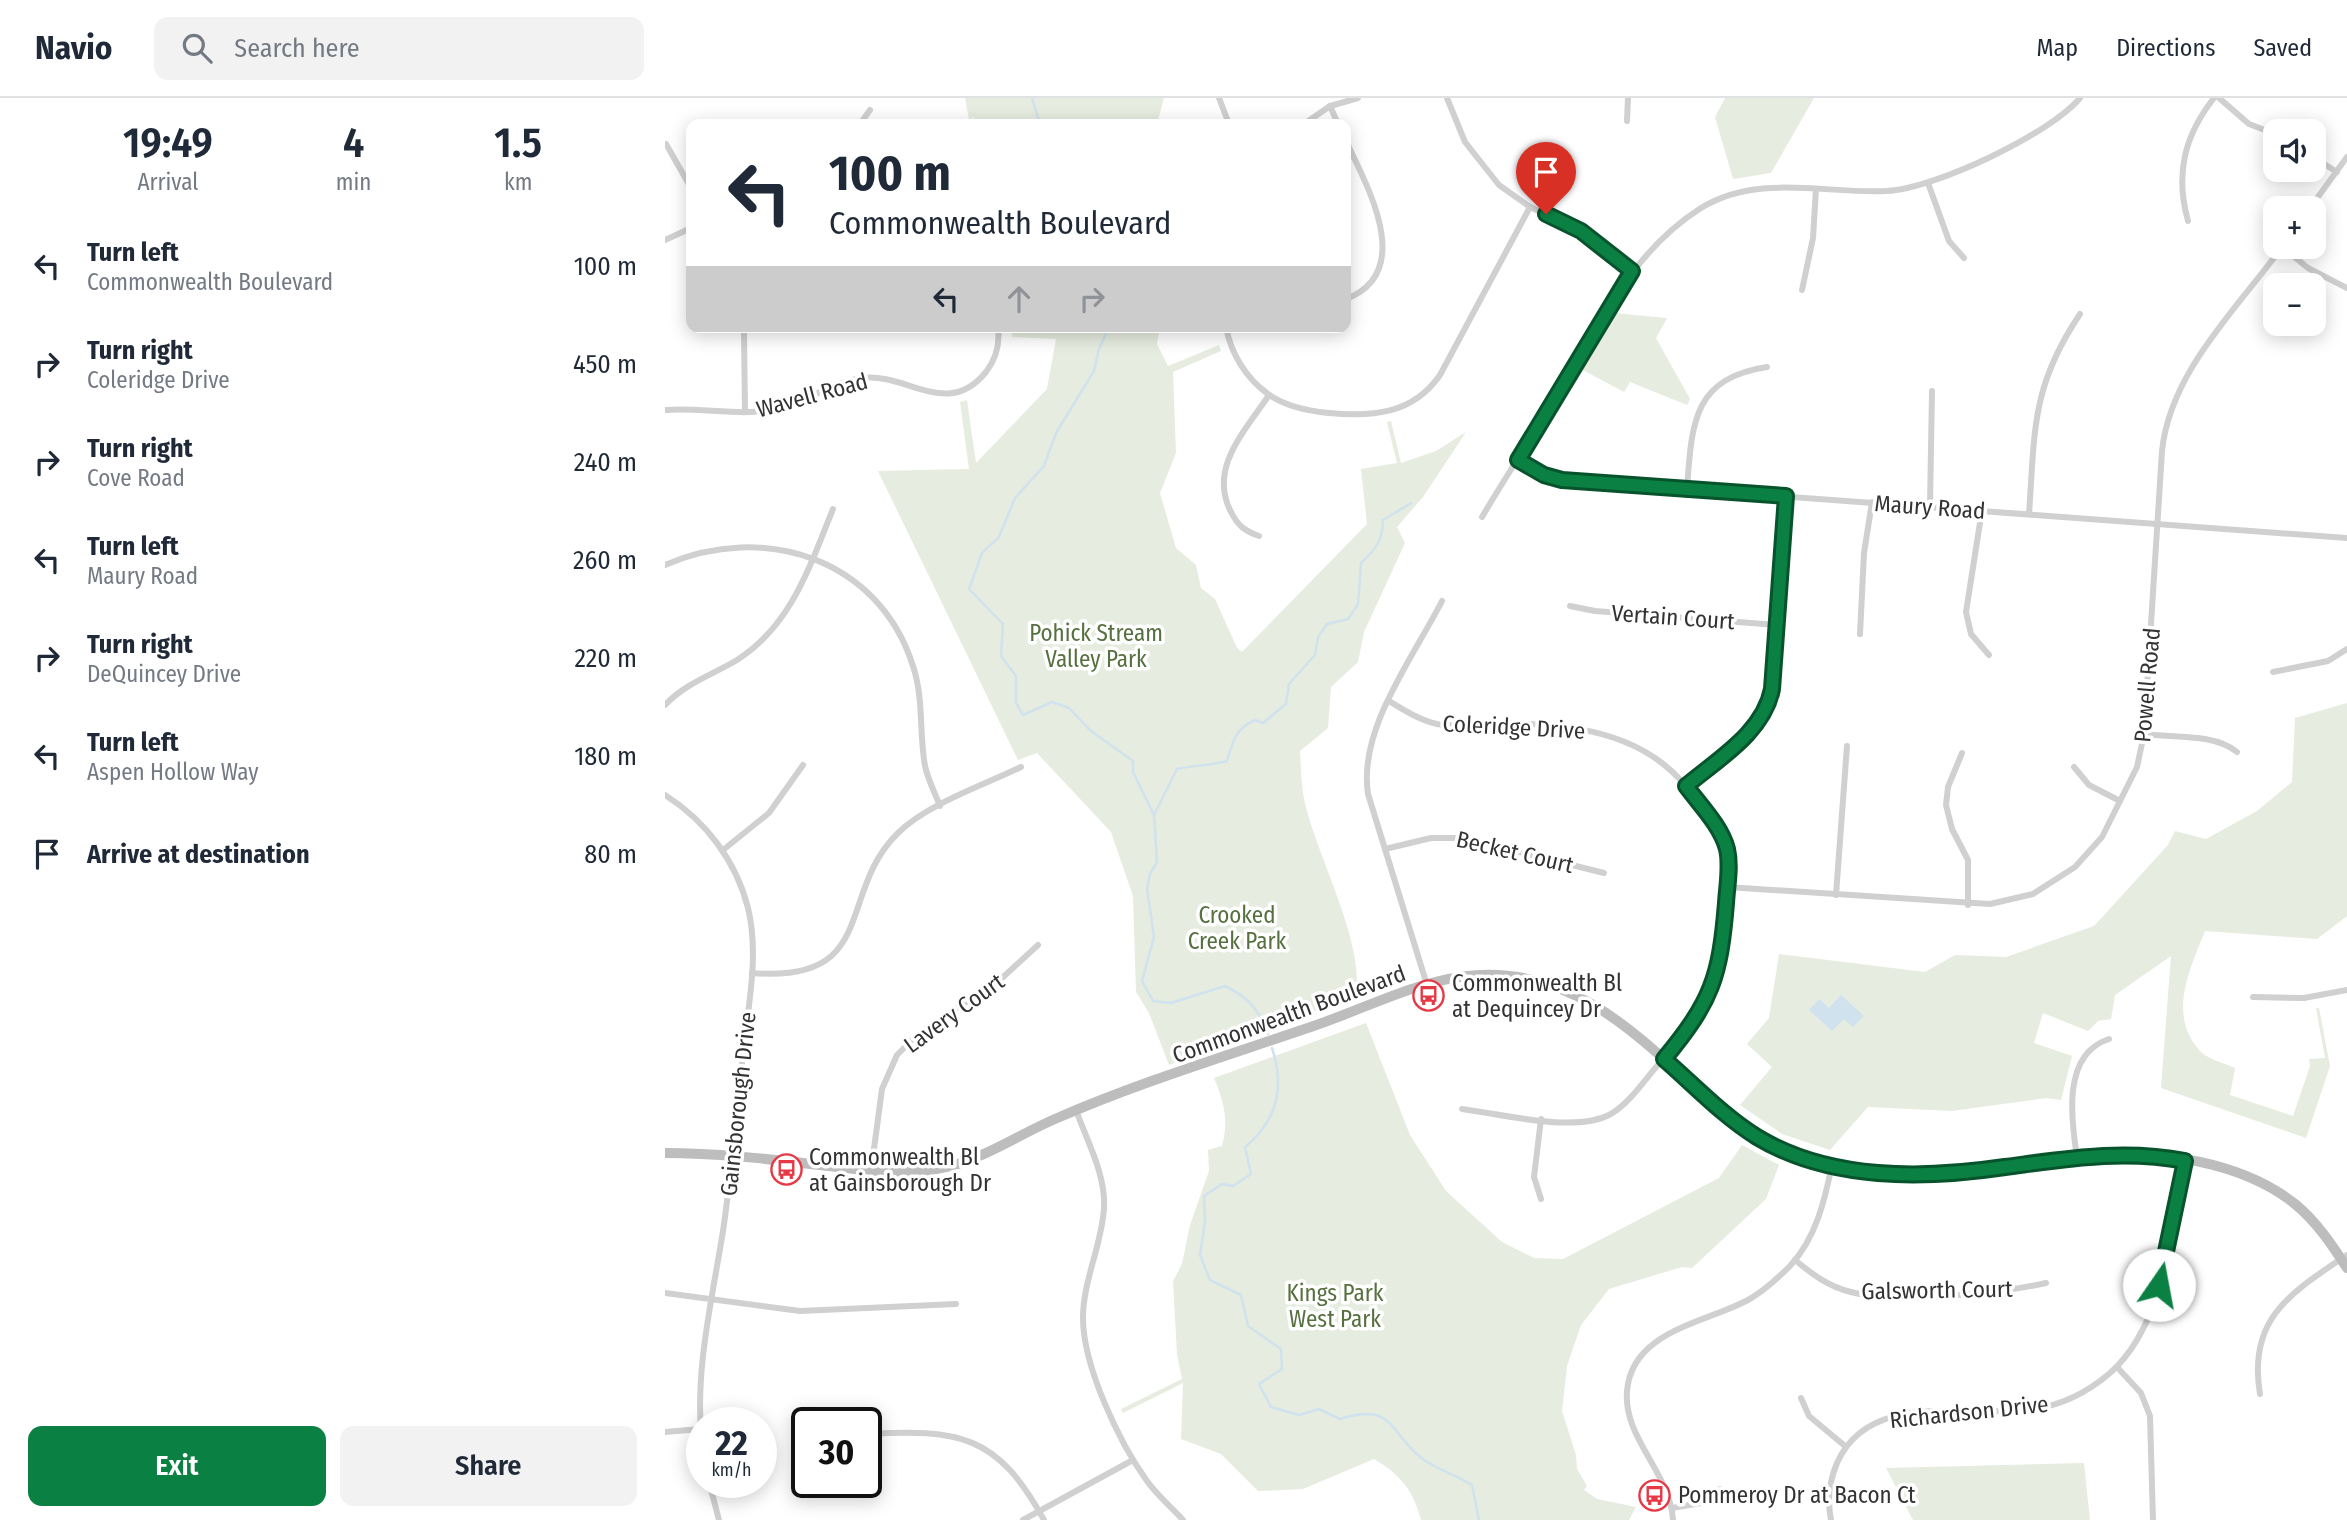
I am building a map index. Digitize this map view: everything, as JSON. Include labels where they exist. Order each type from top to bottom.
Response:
[{"type":"street","points":[[1219,98],[1227,119]]},
{"type":"street","points":[[1311,119],[1329,106],[1358,98]]},
{"type":"street","points":[[1447,98],[1457,126],[1474,157],[1499,185],[1530,207],[1581,231],[1632,271]]},
{"type":"street","points":[[1627,121],[1628,98]]},
{"type":"street","points":[[1482,517],[1632,271],[1683,221],[1720,198],[1753,189],[1889,191],[1928,183],[2035,133],[2080,98]]},
{"type":"street","points":[[2188,221],[2181,188],[2182,160],[2193,134],[2216,98],[2249,124],[2263,129]]},
{"type":"street","points":[[1329,106],[1336,119]]},
{"type":"street","points":[[864,119],[870,110]]},
{"type":"street","points":[[666,144],[686,179]]},
{"type":"street","points":[[1351,152],[1377,207],[1382,244],[1377,267],[1369,281],[1351,295]]},
{"type":"street","points":[[2319,196],[2347,158]]},
{"type":"street","points":[[2326,165],[2337,172]]},
{"type":"street","points":[[1928,183],[1949,241],[1964,258]]},
{"type":"street","points":[[1802,290],[1813,238],[1816,189]]},
{"type":"street","points":[[1228,333],[1241,366],[1269,395],[1306,410],[1361,416],[1390,412],[1417,399],[1440,375],[1530,207]]},
{"type":"street","points":[[665,240],[686,231]]},
{"type":"street","name":"Powell Road","points":[[1727,887],[1968,905],[2012,901],[2033,894],[2065,876],[2095,846],[2137,767],[2144,734],[2163,442],[2171,404],[2206,348],[2274,259]]},
{"type":"street","points":[[2297,259],[2308,268],[2347,289]]},
{"type":"street","points":[[2029,514],[2036,415],[2043,385],[2054,356],[2080,314]]},
{"type":"street","points":[[744,333],[745,412]]},
{"type":"street","name":"Wavell Road","points":[[665,410],[745,412],[787,406],[843,383],[865,378],[897,381],[929,393],[960,391],[975,383],[990,367],[997,350],[998,333]]},
{"type":"street","points":[[1687,488],[1692,429],[1703,402],[1731,376],[1767,368]]},
{"type":"street","points":[[1930,505],[1932,391]]},
{"type":"street","points":[[1259,536],[1247,532],[1235,520],[1226,502],[1223,477],[1234,447],[1269,395]]},
{"type":"street","name":"Maury Road","points":[[1518,460],[1544,475],[1562,480],[1930,505],[2159,526],[2347,538]]},
{"type":"street","points":[[1686,786],[1761,719],[1772,689],[1786,496]]},
{"type":"street","points":[[1860,634],[1864,553],[1872,502]]},
{"type":"street","points":[[665,705],[684,687],[737,660],[766,636],[793,601],[833,509]]},
{"type":"street","points":[[1982,510],[1966,612],[1971,634],[1989,654]]},
{"type":"street","points":[[665,565],[704,550],[742,545],[792,552],[812,559],[865,592],[887,615],[903,641],[919,684],[926,771],[940,806]]},
{"type":"street","points":[[1427,985],[1368,794],[1366,767],[1371,736],[1442,601]]},
{"type":"street","name":"Vertain Court","points":[[1570,606],[1595,611],[1777,625]]},
{"type":"street","points":[[2273,673],[2328,661],[2347,649]]},
{"type":"street","name":"Coleridge Drive","points":[[1389,701],[1414,715],[1440,724],[1508,724],[1607,734],[1648,753],[1686,786],[1724,841],[1728,859],[1721,953],[1713,988],[1696,1019],[1664,1059],[1609,1115],[1584,1122],[1462,1109]]},
{"type":"street","points":[[2144,734],[2213,741],[2230,746],[2237,752]]},
{"type":"street","points":[[1836,895],[1847,746]]},
{"type":"street","points":[[1962,753],[1948,787],[1946,805],[1952,829],[1968,860],[1968,905]]},
{"type":"street","points":[[723,850],[769,813],[803,765]]},
{"type":"street","points":[[752,973],[796,973],[816,966],[833,954],[850,931],[876,865],[887,845],[905,827],[940,806],[1021,767]]},
{"type":"street","points":[[2074,767],[2083,780],[2120,801]]},
{"type":"street","name":"Gainsborough Drive","points":[[665,795],[701,824],[723,850],[738,878],[753,934],[752,973],[732,1156],[702,1373],[701,1407]]},
{"type":"street","name":"Becket Court","points":[[1385,849],[1431,838],[1463,838],[1604,873]]},
{"type":"street","name":"Lavery Court","points":[[871,1171],[882,1089],[897,1055],[918,1034],[1002,979],[1038,945]]},
{"type":"street","name":"Commonwealth Boulevard","points":[[665,1153],[732,1156],[871,1171],[921,1171],[960,1163],[988,1153],[1076,1110],[1427,985],[1486,975],[1520,977],[1551,984],[1605,1009],[1755,1135],[1785,1151],[1832,1164],[1882,1173],[1930,1176],[2077,1157],[2135,1154],[2185,1161],[2233,1172],[2276,1191],[2312,1220],[2345,1261]]},
{"type":"street","points":[[2253,997],[2318,997],[2347,990]]},
{"type":"street","points":[[2077,1157],[2071,1112],[2074,1084],[2088,1051],[2109,1039]]},
{"type":"street","points":[[1076,1110],[1100,1176],[1104,1201],[1103,1219],[1084,1294],[1085,1342],[1094,1377],[1133,1460],[1156,1493],[1183,1520]]},
{"type":"street","points":[[1541,1119],[1534,1177],[1541,1199]]},
{"type":"street","name":"Richardson Drive","points":[[1831,1520],[1831,1480],[1845,1446],[1871,1425],[1898,1415],[2019,1410],[2047,1406],[2081,1393],[2117,1367],[2137,1342],[2154,1304],[2185,1161]]},
{"type":"street","points":[[1673,1520],[1663,1479],[1636,1433],[1628,1411],[1627,1388],[1634,1366],[1657,1340],[1748,1300],[1771,1284],[1795,1260],[1819,1217],[1832,1164]]},
{"type":"street","name":"Galsworth Court","points":[[1795,1260],[1833,1286],[1870,1296],[1975,1294],[2046,1283]]},
{"type":"street","points":[[2260,1394],[2257,1366],[2274,1313],[2292,1292],[2345,1261]]},
{"type":"street","points":[[665,1293],[800,1311],[956,1304]]},
{"type":"street","points":[[2117,1367],[2141,1393],[2150,1416],[2153,1520]]},
{"type":"street","points":[[1801,1398],[1809,1416],[1845,1446]]},
{"type":"street","points":[[665,1432],[686,1430]]},
{"type":"street","points":[[882,1433],[942,1433],[974,1443],[1006,1465],[1044,1520]]},
{"type":"street","points":[[1023,1520],[1133,1460]]},
{"type":"street","points":[[1672,1508],[1701,1503],[1720,1489]]},
{"type":"street","points":[[713,1498],[719,1520]]},
{"type":"green space","points":[[965,98],[1164,98],[1158,119],[969,119]]},
{"type":"green space","points":[[1725,98],[1814,98],[1771,173],[1733,179],[1715,117]]},
{"type":"green space","points":[[1614,313],[1667,318],[1656,338],[1690,399],[1687,405],[1630,382],[1624,392],[1581,369]]},
{"type":"green space","points":[[1012,333],[1159,333],[1157,344],[1168,366],[1219,345],[1221,351],[1173,372],[1176,453],[1160,493],[1176,548],[1196,565],[1201,588],[1215,599],[1237,648],[1242,652],[1367,524],[1361,469],[1397,463],[1387,422],[1391,421],[1401,463],[1436,451],[1466,432],[1423,497],[1397,527],[1405,543],[1364,632],[1358,662],[1331,687],[1328,728],[1300,751],[1303,793],[1310,821],[1354,952],[1357,975],[1355,996],[1169,1065],[1149,1013],[1136,992],[1133,896],[1111,832],[1037,753],[1018,760],[878,471],[969,469],[960,402],[967,400],[976,463],[1047,389],[1056,339],[1012,337]]},
{"type":"green space","points":[[2347,703],[2347,916],[2317,939],[2205,931],[2188,976],[2183,1007],[2190,1037],[2200,1051],[2211,1059],[2235,1068],[2230,1095],[2293,1116],[2310,1066],[2309,1059],[2325,1058],[2316,1008],[2319,1008],[2330,1066],[2306,1138],[2161,1088],[2171,956],[2115,995],[2111,1019],[2098,1021],[2088,1031],[2043,1013],[2034,1043],[2072,1056],[2061,1100],[2046,1098],[1952,1111],[1868,1107],[1830,1150],[1782,1134],[1740,1105],[1772,1067],[1747,1044],[1769,1018],[1779,954],[1925,972],[1955,955],[2006,957],[2094,926],[2168,845],[2175,831],[2206,839],[2257,811],[2292,782],[2295,718]]},
{"type":"green space","name":"Kings Park West Park","points":[[1366,1023],[1410,1135],[1446,1191],[1502,1242],[1534,1258],[1563,1259],[1719,1178],[1742,1145],[1779,1165],[1766,1199],[1692,1268],[1682,1267],[1609,1289],[1581,1325],[1567,1366],[1562,1411],[1576,1455],[1577,1469],[1587,1486],[1584,1490],[1597,1499],[1636,1507],[1629,1520],[1421,1520],[1405,1484],[1374,1459],[1303,1489],[1258,1491],[1221,1454],[1181,1439],[1183,1383],[1123,1413],[1121,1409],[1182,1379],[1177,1354],[1173,1281],[1182,1264],[1190,1225],[1209,1171],[1208,1150],[1222,1146],[1224,1137],[1224,1112],[1214,1078]]},
{"type":"green space","points":[[2084,1463],[2090,1520],[1913,1520],[1886,1468]]},
{"type":"water","points":[[1841,995],[1864,1016],[1853,1027],[1844,1019],[1832,1031],[1809,1010],[1819,999],[1829,1008]]},
{"type":"waterway","points":[[1032,98],[1038,119]]},
{"type":"waterway","points":[[1106,333],[1094,371],[1056,433],[1044,466],[1015,498],[999,537],[982,553],[969,589],[1003,624],[1001,656],[1016,676],[1016,703],[1023,715],[1052,702],[1069,708],[1091,731],[1133,761],[1133,772],[1154,815]]},
{"type":"waterway","points":[[1268,1034],[1252,1005],[1225,986],[1171,1003],[1153,1001],[1142,981],[1154,937],[1147,888],[1150,874],[1157,862],[1154,815],[1177,769],[1227,761],[1233,742],[1243,727],[1255,720],[1263,723],[1286,704],[1289,684],[1315,655],[1318,637],[1327,624],[1348,619],[1358,604],[1361,563],[1378,544],[1383,520],[1411,503]]},
{"type":"waterway","points":[[1272,1048],[1278,1090],[1265,1126],[1245,1147],[1251,1174],[1233,1186],[1222,1184],[1204,1196],[1205,1222],[1200,1255],[1210,1280],[1241,1295],[1248,1326],[1281,1349],[1282,1369],[1259,1384],[1271,1407],[1299,1415],[1319,1409],[1340,1419],[1372,1414],[1382,1417],[1424,1460],[1472,1485],[1479,1520]]},
{"type":"place","name":"Commonwealth Bl at Dequincey Dr","points":[[1429,996]]},
{"type":"place","name":"Commonwealth Bl at Gainsborough Dr","points":[[786,1170]]},
{"type":"place","name":"Pommeroy Dr at Bacon Ct","points":[[1655,1495]]},
{"type":"route","points":[[1546,214],[1581,231],[1632,271],[1518,460],[1544,475],[1562,480],[1786,496],[1772,689],[1767,707],[1751,730],[1686,786],[1719,832],[1727,849],[1723,931],[1713,988],[1696,1019],[1664,1059],[1731,1119],[1772,1145],[1800,1156],[1874,1172],[1930,1176],[2109,1154],[2135,1154],[2185,1161],[2159,1285]]},
{"type":"park label","name":"Pohick Stream Valley Park","points":[[1096,646]]},
{"type":"park label","name":"Crooked Creek Park","points":[[1237,928]]}]
